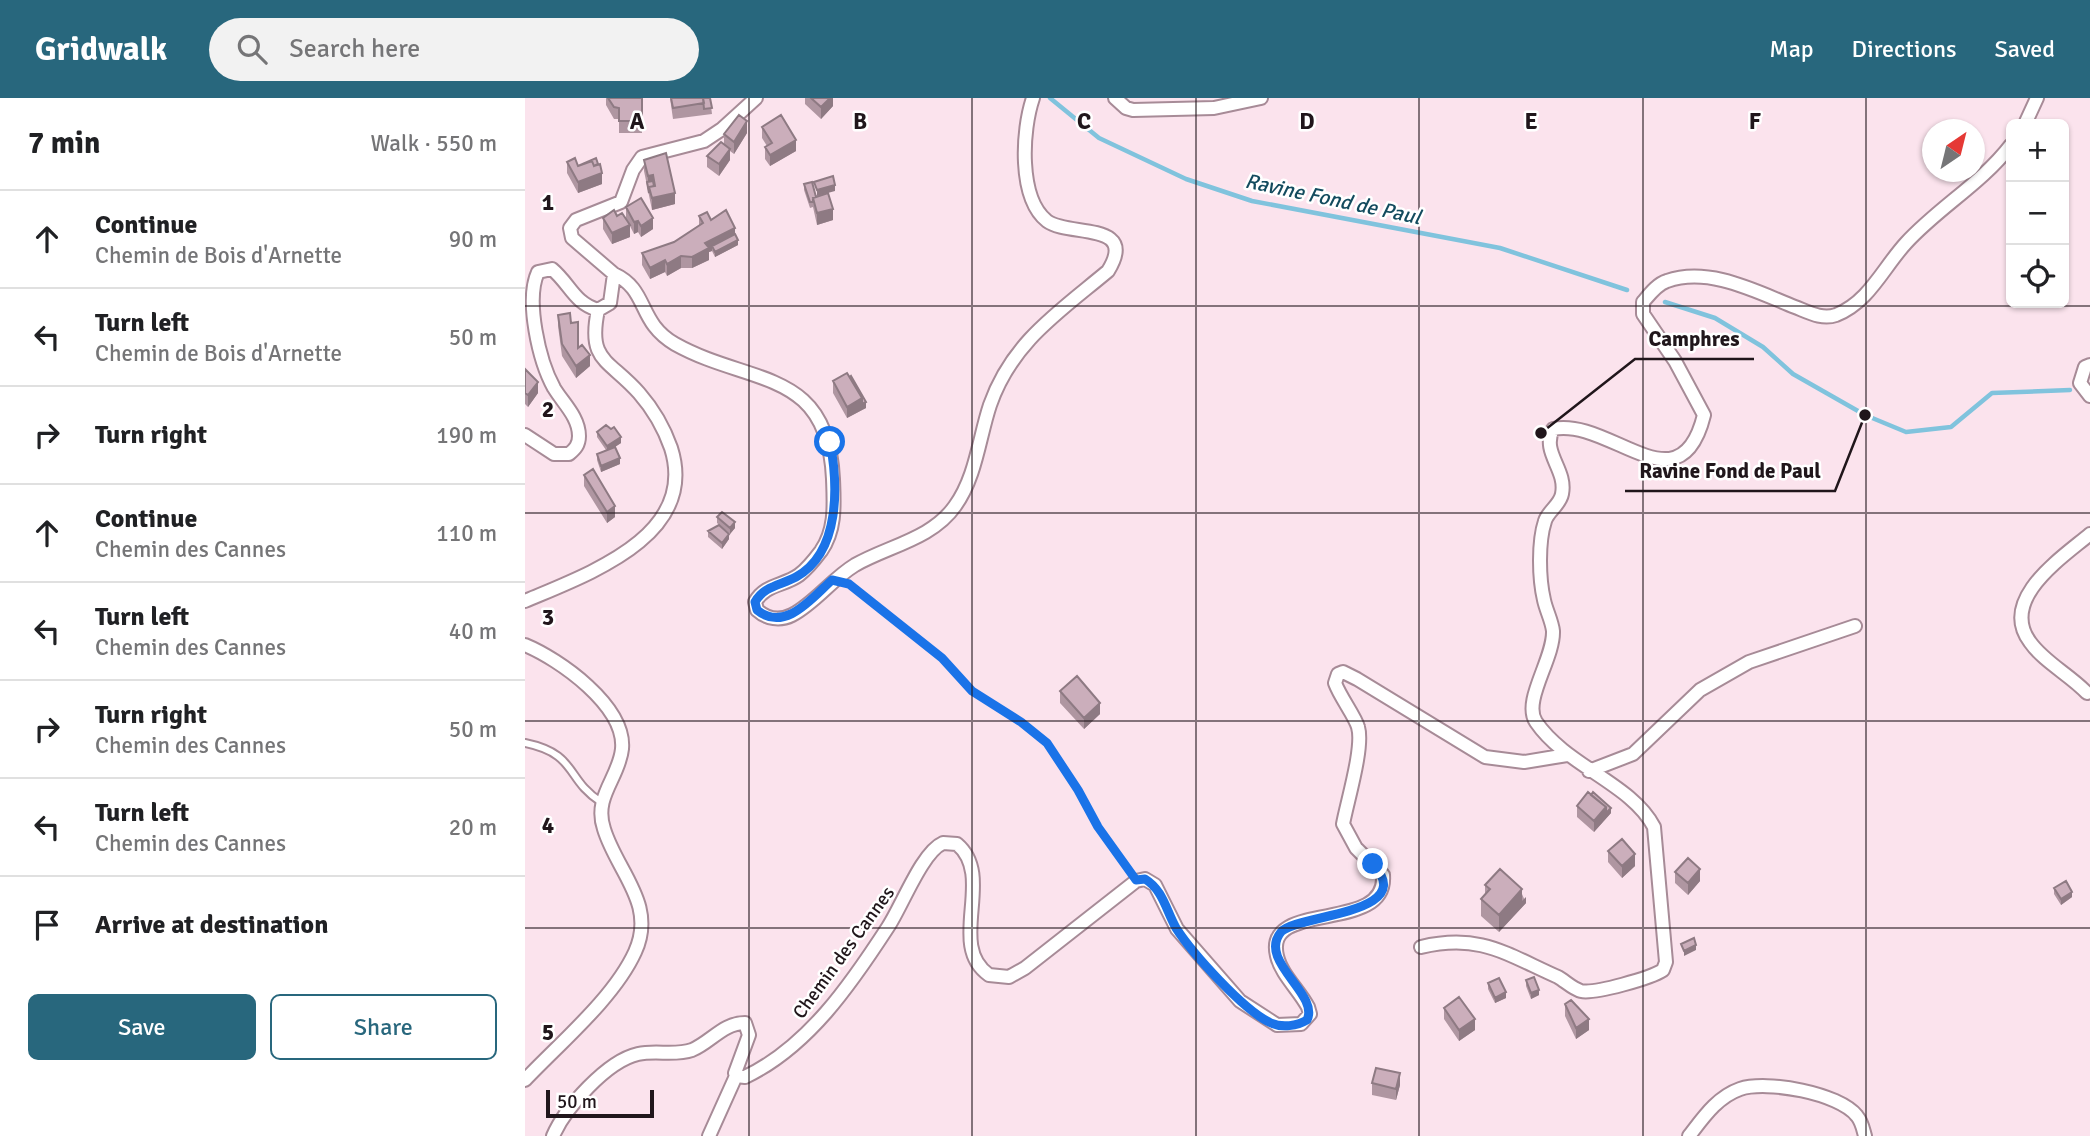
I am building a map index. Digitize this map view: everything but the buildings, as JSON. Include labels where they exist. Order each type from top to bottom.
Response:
[{"type":"street","points":[[756,98],[722,129],[704,141],[642,157],[633,170],[621,202],[576,220],[570,229],[572,238],[636,291],[656,331],[695,353],[777,382],[811,407],[825,431],[832,453],[835,500],[832,523],[822,550],[811,563],[798,576],[764,591],[755,606],[761,614],[772,618],[792,615],[832,580],[856,565],[942,522],[964,491],[990,406],[1015,353],[1108,271],[1115,260],[1115,246],[1105,235],[1051,223],[1035,207],[1030,197],[1024,144],[1033,98]]},
{"type":"street","points":[[1115,98],[1133,110],[1214,108],[1261,98]]},
{"type":"street","points":[[2027,119],[2037,98]]},
{"type":"street","points":[[1421,947],[1442,942],[1481,942],[1580,990],[1593,990],[1654,976],[1663,970],[1666,962],[1654,827],[1646,811],[1567,755],[1536,722],[1530,710],[1535,689],[1549,660],[1553,630],[1543,598],[1542,540],[1546,519],[1562,494],[1562,481],[1547,446],[1549,437],[1553,429],[1569,426],[1656,459],[1675,460],[1687,453],[1698,440],[1704,415],[1675,361],[1643,314],[1643,302],[1666,281],[1696,278],[1730,281],[1818,317],[1835,316],[1863,299],[1905,244],[1932,218],[1973,187],[2006,151]]},
{"type":"street","points":[[525,435],[554,454],[569,454],[577,447],[579,436],[576,421],[555,390],[540,354],[533,300],[533,282],[538,272],[552,269],[564,278],[573,296],[586,306],[598,310],[610,303],[614,274]]},
{"type":"street","points":[[525,601],[591,572],[633,546],[662,519],[676,493],[676,464],[666,432],[648,403],[598,352],[594,338],[598,310]]},
{"type":"street","points":[[2090,365],[2085,367],[2080,383],[2090,396]]},
{"type":"street","points":[[2087,693],[2028,640],[2022,621],[2024,600],[2038,580],[2090,534]]},
{"type":"street","points":[[1589,771],[1633,754],[1700,690],[1749,662],[1855,626]]},
{"type":"street","points":[[525,645],[571,669],[614,720],[622,748],[601,802],[603,828],[639,898],[643,915],[636,950],[614,986],[525,1080]]},
{"type":"street","points":[[1136,880],[1145,879],[1154,885],[1177,929],[1240,1001],[1268,1022],[1285,1026],[1301,1024],[1310,1014],[1277,958],[1276,943],[1281,932],[1293,924],[1365,906],[1381,890],[1384,883],[1383,875],[1356,848],[1342,824],[1356,762],[1358,727],[1343,705],[1335,683],[1338,674],[1343,672],[1485,757],[1524,762],[1567,755]]},
{"type":"street","name":"Chemin des Cannes","points":[[736,1076],[750,1075],[814,1028],[887,928],[925,860],[939,844],[957,844],[970,860],[972,951],[981,970],[999,978],[1009,977],[1025,968],[1136,880]]},
{"type":"street","points":[[554,1136],[566,1113],[608,1070],[626,1058],[645,1053],[685,1052],[728,1027],[745,1023],[749,1035],[735,1069],[736,1076],[709,1136]]},
{"type":"street","points":[[1689,1136],[1708,1111],[1739,1089],[1773,1086],[1840,1103],[1859,1117],[1865,1136]]},
{"type":"lane","points":[[525,743],[550,748],[568,763],[601,802]]},
{"type":"path","points":[[832,580],[849,584],[942,658],[972,691],[1021,722],[1047,743],[1078,790],[1098,827],[1136,880]]},
{"type":"waterway","name":"Ravine Fond de Paul","points":[[1050,98],[1099,138],[1186,179],[1252,201],[1500,248],[1627,290]]},
{"type":"waterway","name":"Ravine Fond de Paul","points":[[1665,302],[1715,318],[1763,347],[1793,374],[1865,415],[1906,432],[1951,427],[1992,393],[2070,390]]},
{"type":"place","name":"Ravine Fond de Paul","points":[[1865,415]]},
{"type":"place","name":"Camphres","points":[[1541,433]]},
{"type":"route","points":[[830,442],[835,500],[828,537],[822,550],[798,576],[760,594],[755,602],[757,610],[766,617],[785,617],[792,615],[832,580],[849,584],[942,658],[972,691],[1021,722],[1047,743],[1116,854],[1136,880],[1145,879],[1154,885],[1177,929],[1240,1001],[1268,1022],[1277,1025],[1301,1024],[1307,1020],[1310,1014],[1308,1007],[1277,958],[1276,943],[1281,932],[1293,924],[1365,906],[1381,890],[1384,883],[1383,875],[1373,864]]}]
